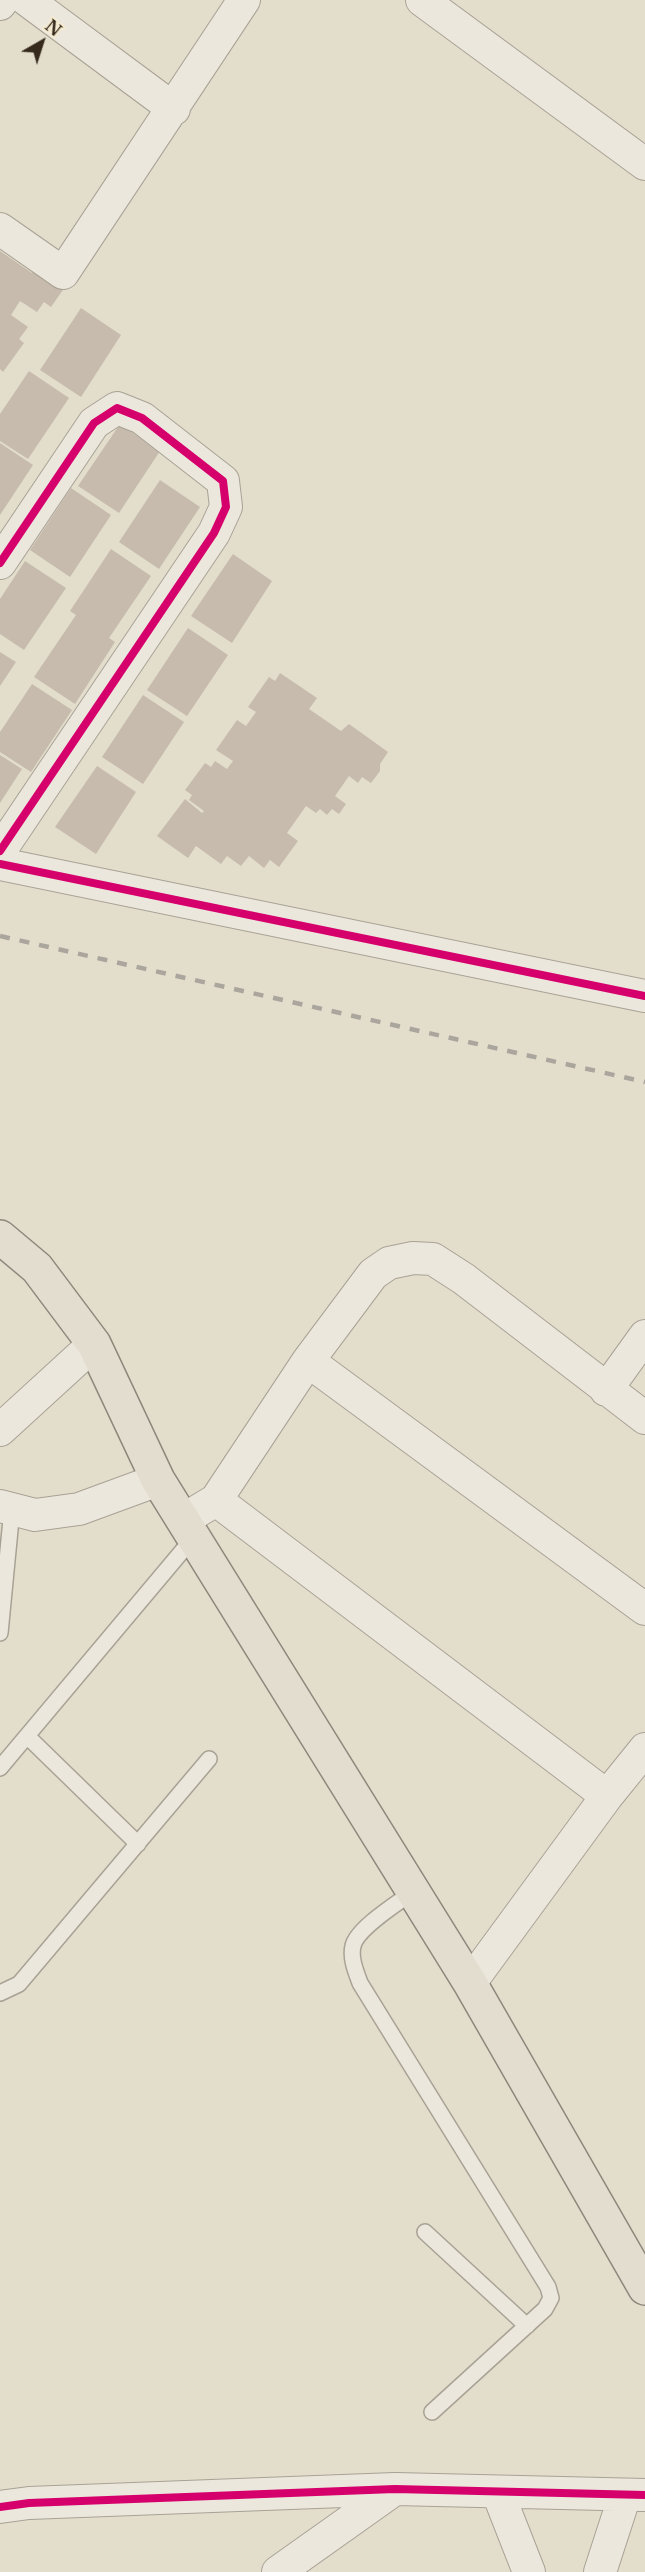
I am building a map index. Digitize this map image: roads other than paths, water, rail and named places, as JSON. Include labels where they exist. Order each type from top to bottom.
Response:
[{"type":"main road","points":[[0,1237],[37,1268],[94,1344],[158,1480],[470,1983],[645,2288]]},
{"type":"street","points":[[0,4],[3,0]]},
{"type":"street","points":[[27,0],[174,109]]},
{"type":"street","points":[[0,228],[63,273],[174,109],[244,0]]},
{"type":"street","points":[[422,0],[645,164]]},
{"type":"street","points":[[0,563],[94,423],[117,408],[142,418],[223,481],[226,507],[214,533],[0,851]]},
{"type":"street","points":[[0,864],[644,993]]},
{"type":"street","points":[[188,1529],[216,1500],[308,1361],[373,1274],[389,1263],[413,1258],[433,1259],[464,1279],[645,1418]]},
{"type":"street","points":[[606,1390],[645,1336]]},
{"type":"street","points":[[0,1430],[94,1344]]},
{"type":"street","points":[[308,1361],[645,1609]]},
{"type":"street","points":[[6,1508],[35,1515],[79,1509],[158,1480]]},
{"type":"street","points":[[216,1500],[607,1796]]},
{"type":"street","points":[[470,1983],[607,1796],[645,1749]]},
{"type":"street","points":[[278,2572],[395,2489]]},
{"type":"street","points":[[0,2507],[29,2503],[395,2489],[635,2495],[600,2572]]},
{"type":"street","points":[[498,2493],[529,2572]]},
{"type":"lane","points":[[0,1633],[6,1508]]},
{"type":"lane","points":[[0,1768],[188,1529]]},
{"type":"lane","points":[[27,1736],[138,1844]]},
{"type":"lane","points":[[0,1993],[19,1984],[209,1760]]},
{"type":"lane","points":[[414,1891],[360,1932],[353,1946],[354,1965],[366,1996],[548,2287],[551,2298],[545,2309],[432,2412]]},
{"type":"lane","points":[[425,2232],[527,2326]]},
{"type":"railway","points":[[0,936],[645,1082]]}]
